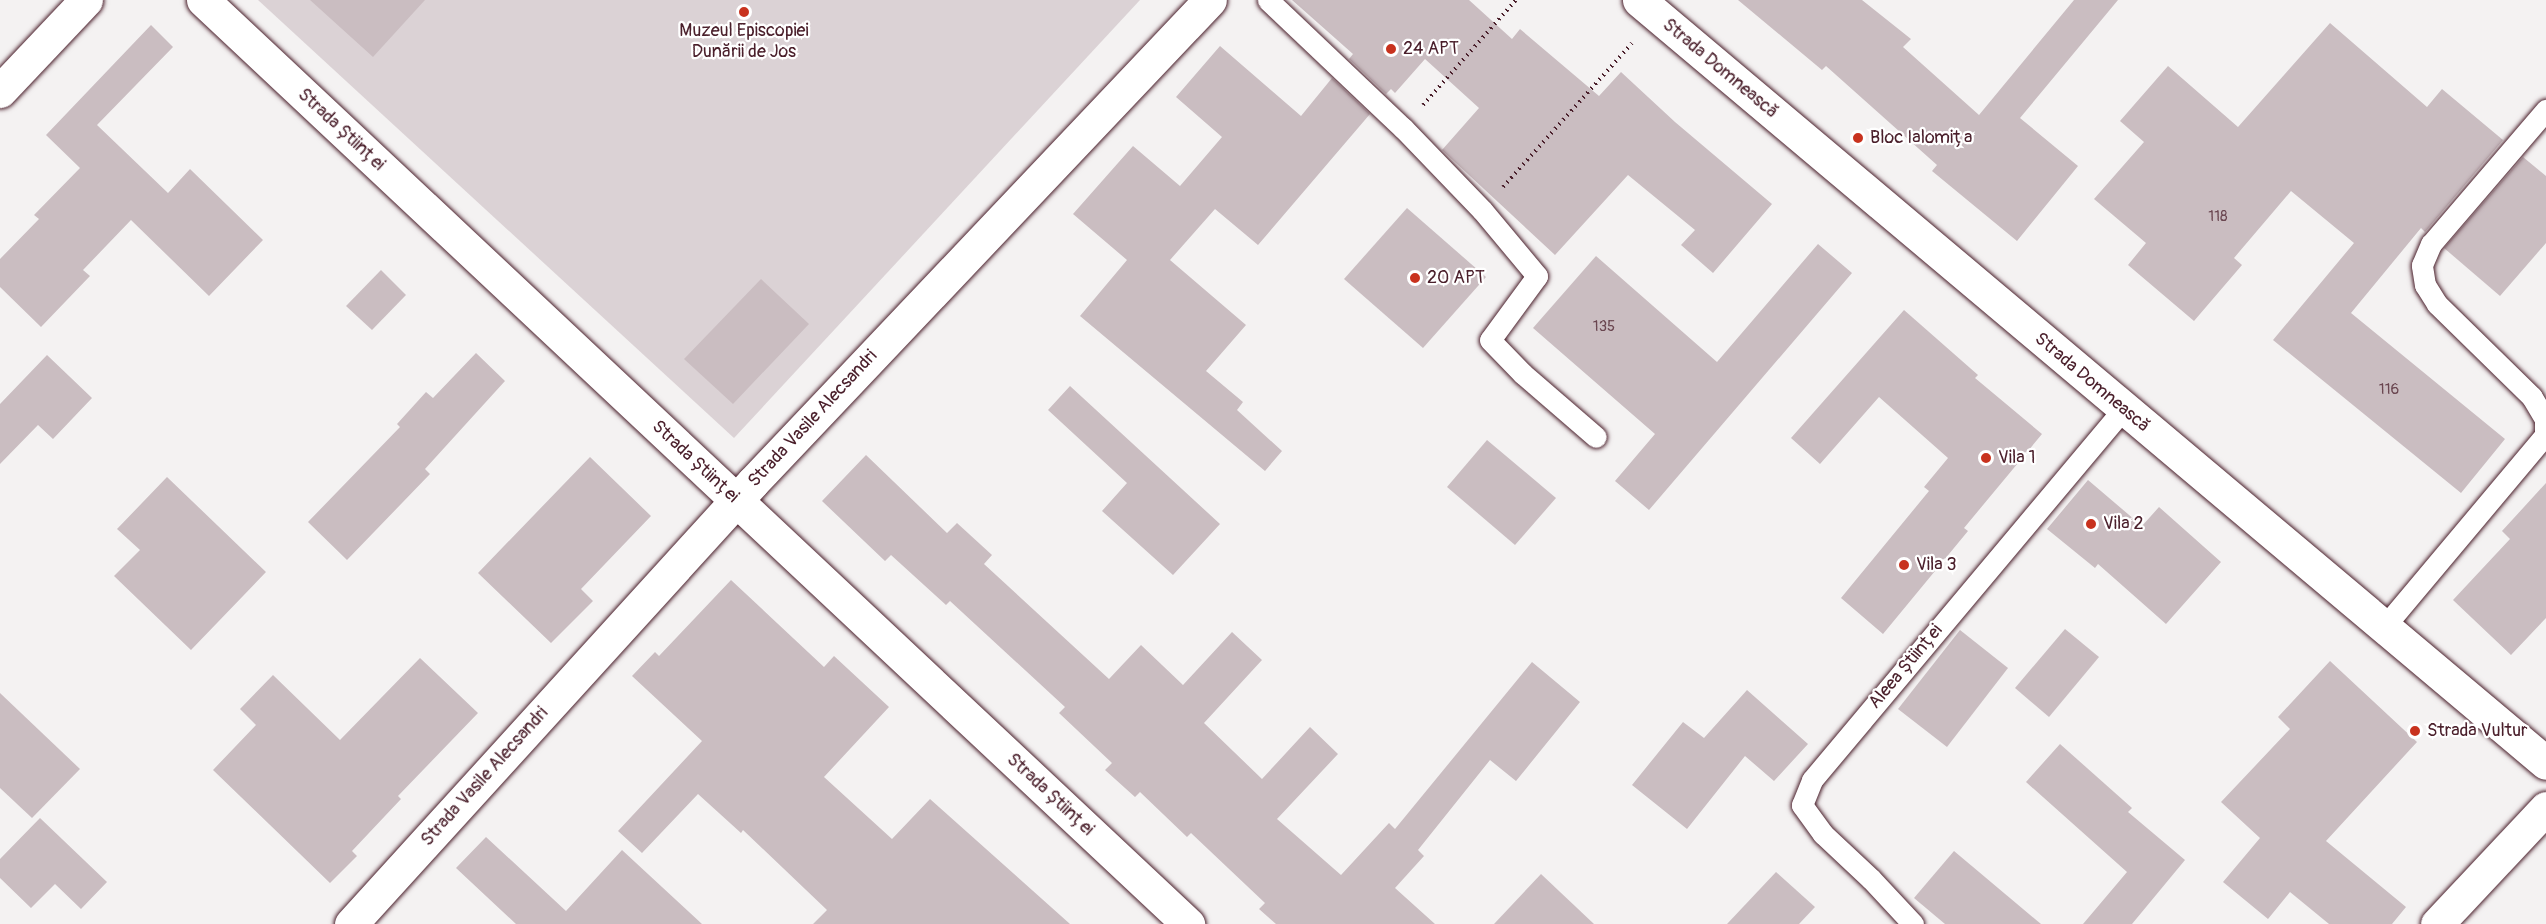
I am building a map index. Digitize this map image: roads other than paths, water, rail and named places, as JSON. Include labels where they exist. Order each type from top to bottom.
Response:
[{"type":"street","points":[[0,91],[86,0]]},
{"type":"street","name":"Strada Științei","points":[[203,0],[1188,924]]},
{"type":"street","name":"Strada Vasile Alecsandri","points":[[351,924],[736,501],[1210,0]]},
{"type":"street","name":"Strada Domnească","points":[[1648,8],[2546,763]]},
{"type":"street","points":[[2437,924],[2546,808]]},
{"type":"lane","points":[[1268,0],[1403,128],[1482,210],[1537,276],[1490,340],[1523,374],[1596,437]]},
{"type":"lane","points":[[2384,627],[2545,435],[2545,418],[2532,397],[2437,304],[2425,285],[2422,265],[2431,244],[2546,110]]},
{"type":"lane","name":"Aleea Științei","points":[[1913,924],[1871,879],[1823,834],[1802,806],[1812,780],[2123,409]]},
{"type":"place","name":"Muzeul Episcopiei Dunării de Jos","points":[[744,12]]},
{"type":"place","name":"24 APT","points":[[1391,49]]},
{"type":"place","name":"Bloc Ialomița","points":[[1858,138]]},
{"type":"place","name":"20 APT","points":[[1415,278]]},
{"type":"place","name":"Vila 1","points":[[1986,458]]},
{"type":"place","name":"Vila 2","points":[[2091,524]]},
{"type":"place","name":"Vila 3","points":[[1904,565]]},
{"type":"place","name":"Strada Vultur","points":[[2415,731]]}]
